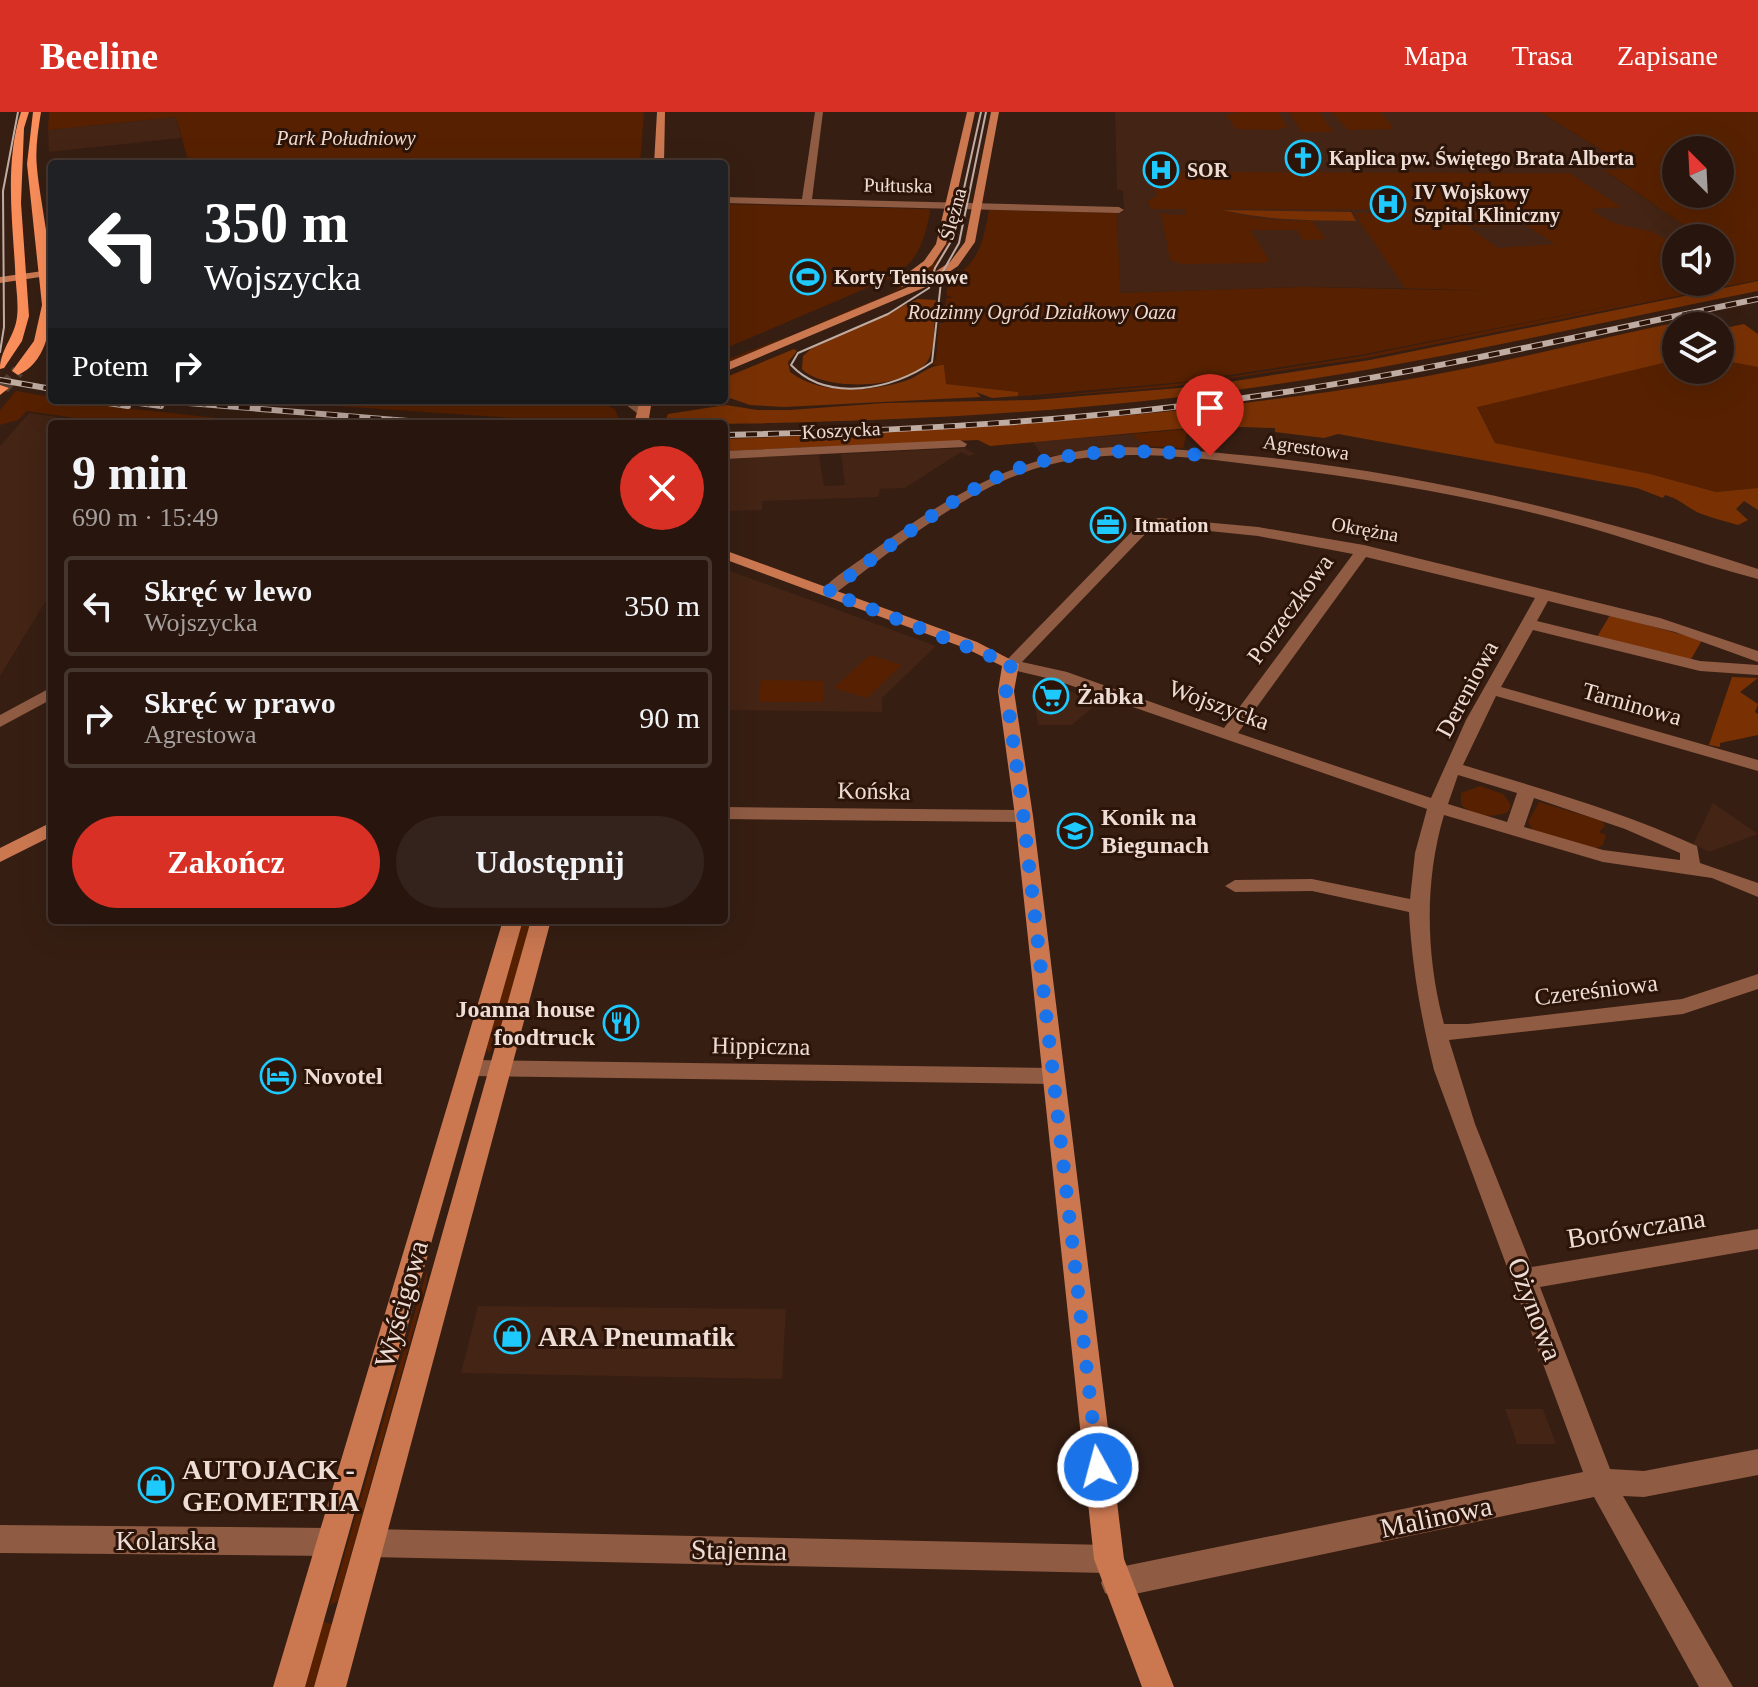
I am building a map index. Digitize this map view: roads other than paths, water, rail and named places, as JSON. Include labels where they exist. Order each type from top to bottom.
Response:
[{"type":"main road","points":[[0,365],[18,338],[23,316],[16,203],[20,128],[25,112]]},
{"type":"main road","points":[[18,371],[44,331],[48,271],[34,172],[37,112]]},
{"type":"main road","points":[[659,160],[661,112]]},
{"type":"main road","name":"Ślężna","points":[[728,356],[890,289],[918,271],[941,244],[971,112]]},
{"type":"main road","name":"Ślężna","points":[[728,366],[937,277],[967,248],[995,112]]},
{"type":"main road","points":[[0,273],[48,271]]},
{"type":"main road","points":[[0,280],[19,274]]},
{"type":"main road","name":"Wojszycka","points":[[729,558],[828,592],[1011,664]]},
{"type":"main road","points":[[1011,664],[1006,691],[1024,816],[1112,1571],[1158,1687]]},
{"type":"main road","points":[[0,856],[48,830]]},
{"type":"main road","name":"Wyścigowa","points":[[289,1687],[512,924]]},
{"type":"main road","name":"Wyścigowa","points":[[330,1687],[540,924]]},
{"type":"street","points":[[807,201],[819,112]]},
{"type":"street","name":"Pułtuska","points":[[728,200],[1119,210]]},
{"type":"street","name":"Koszycka","points":[[728,455],[960,444]]},
{"type":"street","name":"Agrestowa","points":[[828,592],[991,480],[1047,460],[1154,450],[1295,464],[1441,489],[1593,524],[1758,574]]},
{"type":"street","name":"Okrężna","points":[[1011,664],[1149,523],[1227,529],[1364,549],[1690,633],[1758,657]]},
{"type":"street","name":"Porzeczkowa","points":[[1227,736],[1364,549]]},
{"type":"street","name":"Dereniowa","points":[[1437,807],[1492,690],[1544,595]]},
{"type":"street","points":[[1528,624],[1700,666],[1758,670]]},
{"type":"street","name":"Wojszycka","points":[[1011,664],[1061,676],[1227,736],[1513,831],[1587,852],[1731,876],[1758,891]]},
{"type":"street","name":"Tarninowa","points":[[1492,690],[1758,766]]},
{"type":"street","points":[[0,722],[48,694]]},
{"type":"street","points":[[1453,768],[1590,809],[1661,836],[1690,850],[1690,868]]},
{"type":"street","points":[[1513,831],[1527,791]]},
{"type":"street","name":"Ożynowa","points":[[1437,807],[1425,853],[1418,907],[1427,995],[1436,1032],[1477,1156],[1601,1482],[1717,1687]]},
{"type":"street","name":"Końska","points":[[728,813],[1024,816]]},
{"type":"street","points":[[1235,886],[1312,885],[1418,907]]},
{"type":"street","name":"Czereśniowa","points":[[1436,1032],[1468,1032],[1683,1006],[1758,981]]},
{"type":"street","name":"Hippiczna","points":[[470,1068],[1052,1076]]},
{"type":"street","name":"Borówczana","points":[[1524,1279],[1758,1239]]},
{"type":"street","name":"Malinowa","points":[[1112,1571],[1601,1482],[1644,1484],[1758,1462]]},
{"type":"street","name":"Kolarska","points":[[0,1539],[331,1542]]},
{"type":"street","name":"Stajenna","points":[[370,1543],[1112,1571]]},
{"type":"tunnel","points":[[3,388],[18,371]]},
{"type":"tram line","points":[[0,352],[4,327],[3,191],[18,112]]},
{"type":"tram line","points":[[981,112],[953,238],[935,268],[929,288],[888,314],[798,353],[791,365],[806,377],[841,388],[860,388],[899,380],[932,362],[942,273],[959,243],[986,112]]},
{"type":"railway","points":[[728,435],[998,423],[1204,403],[1394,374],[1758,299]]},
{"type":"railway","points":[[0,380],[48,388]]},
{"type":"railway","points":[[115,404],[128,406]]},
{"type":"railway","points":[[146,404],[161,406]]},
{"type":"railway","points":[[200,404],[396,420]]},
{"type":"place","name":"Kaplica pw. Świętego Brata Alberta","points":[[1303,158]]},
{"type":"place","name":"SOR","points":[[1161,170]]},
{"type":"place","name":"IV Wojskowy Szpital Kliniczny","points":[[1388,204]]},
{"type":"place","name":"Korty Tenisowe","points":[[808,277]]},
{"type":"place","name":"Itmation","points":[[1108,525]]},
{"type":"place","name":"Żabka","points":[[1051,696]]},
{"type":"place","name":"Konik na Biegunach","points":[[1075,831]]},
{"type":"place","name":"Joanna house foodtruck","points":[[621,1023]]},
{"type":"place","name":"Novotel","points":[[278,1076]]},
{"type":"place","name":"ARA Pneumatik","points":[[512,1336]]},
{"type":"place","name":"AUTOJACK - GEOMETRIA","points":[[156,1485]]},
{"type":"park label","name":"Park Południowy","points":[[346,138]]},
{"type":"park label","name":"Rodzinny Ogród Działkowy Oaza","points":[[1042,312]]}]
